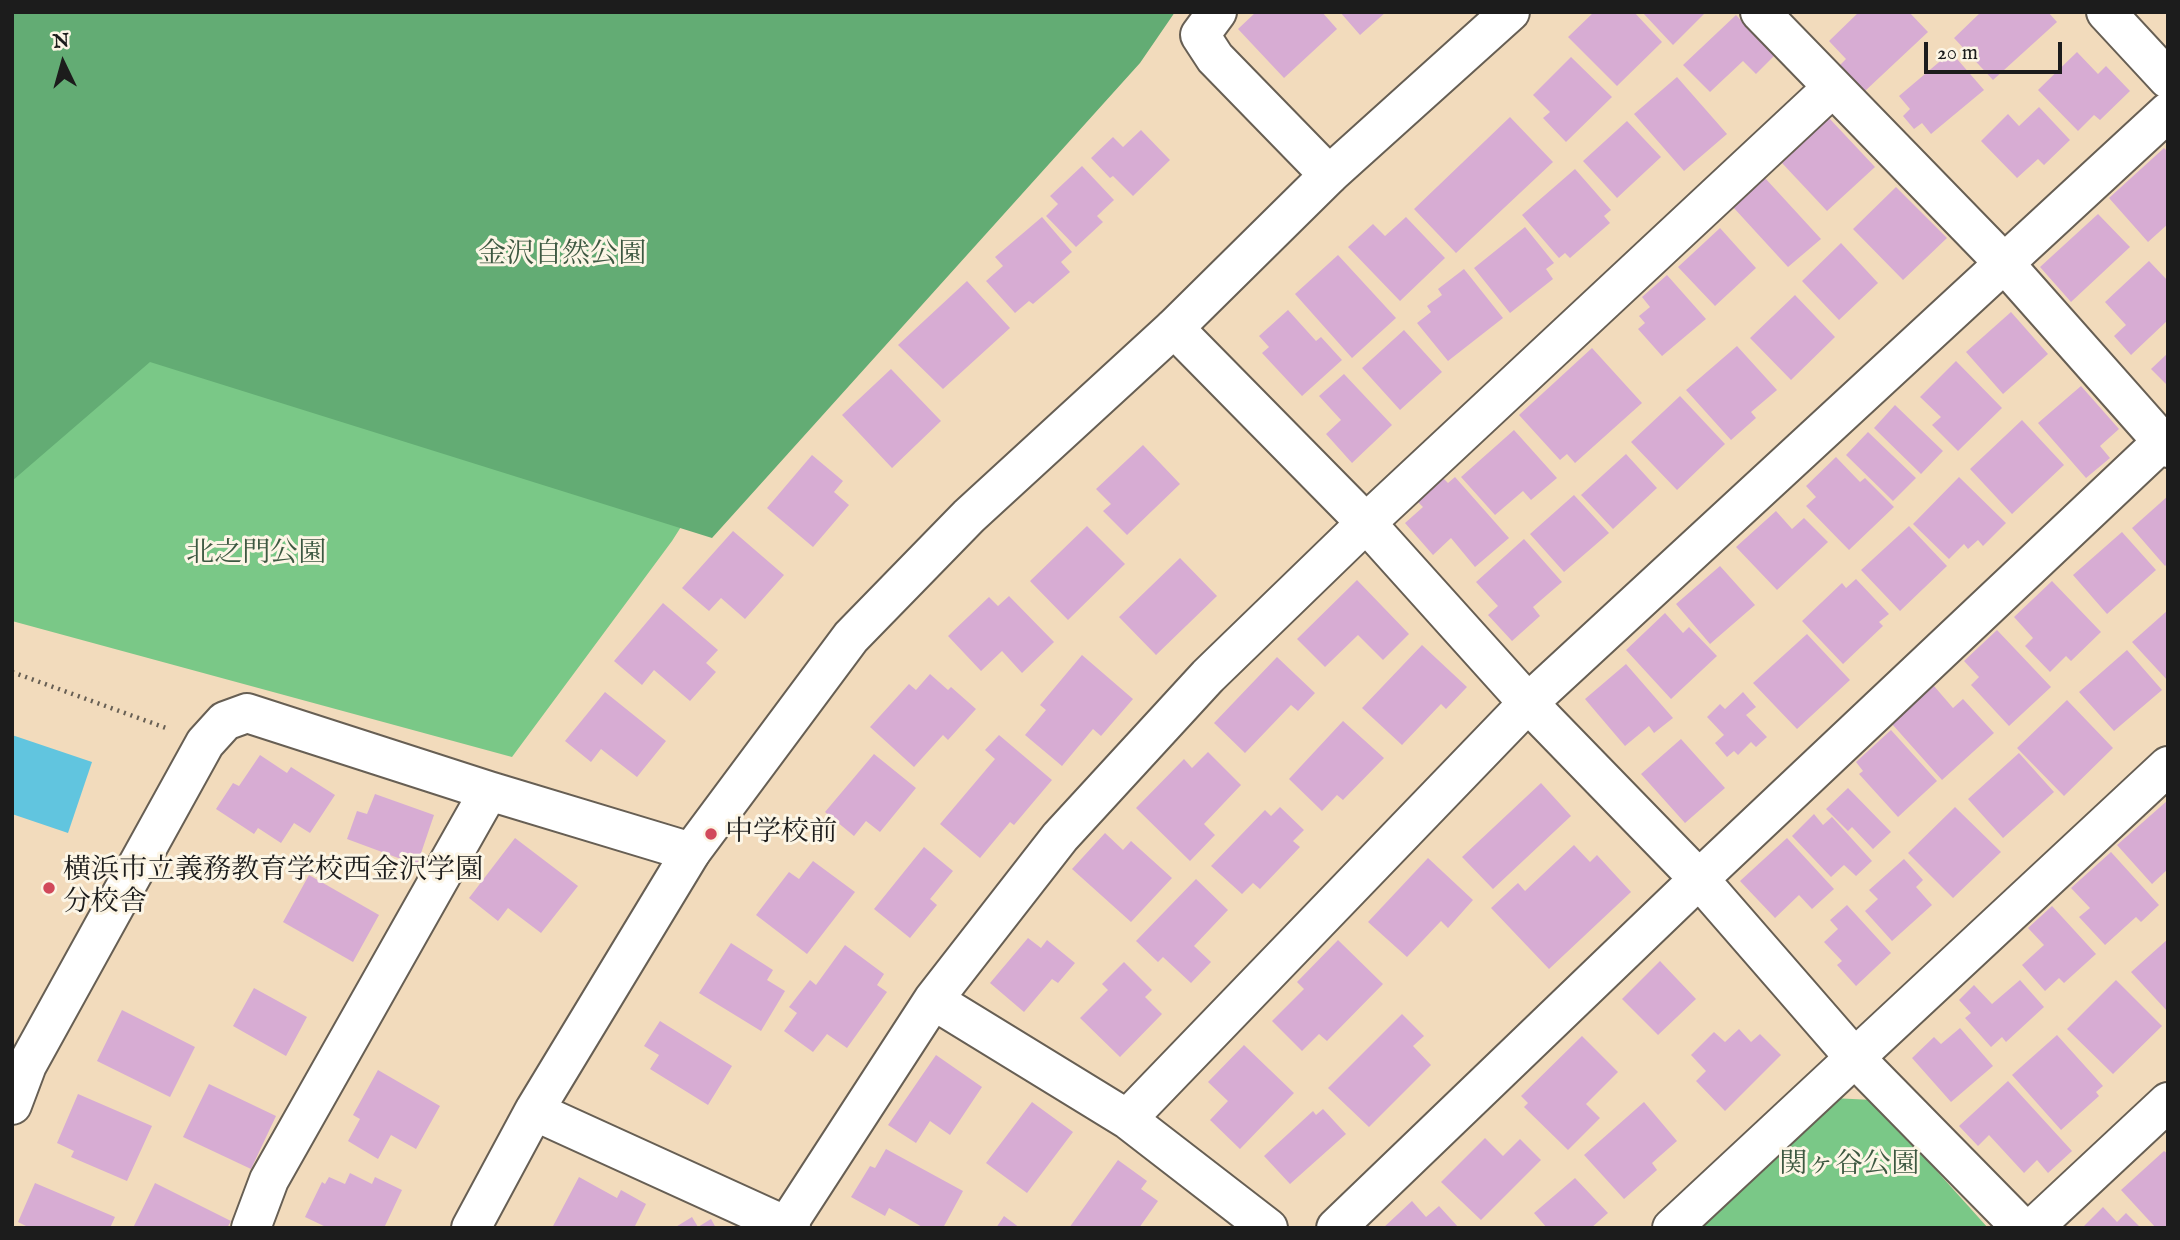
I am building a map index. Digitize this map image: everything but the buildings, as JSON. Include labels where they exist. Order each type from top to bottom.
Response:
[{"type":"street","points":[[1217,12],[1200,36],[1215,58],[1329,175]]},
{"type":"street","points":[[471,1228],[534,1111],[691,852],[851,637],[969,516],[1174,328],[1329,175],[1510,12]]},
{"type":"street","points":[[1336,1228],[1699,879],[2165,445],[2004,263],[1760,12]]},
{"type":"street","points":[[2106,12],[2168,79]]},
{"type":"street","points":[[534,1111],[787,1227],[933,1000],[1060,837],[1208,676],[1366,523],[1832,88]]},
{"type":"street","points":[[1127,1118],[1528,703],[2168,112]]},
{"type":"street","points":[[1174,328],[1366,523],[1528,703],[1699,879],[1854,1057],[2022,1228]]},
{"type":"street","points":[[12,1105],[27,1065],[205,743],[225,721],[247,713],[489,791],[691,852]]},
{"type":"street","points":[[1672,1228],[2168,766]]},
{"type":"street","points":[[251,1228],[269,1180],[489,791]]},
{"type":"street","points":[[933,1000],[1127,1118],[1268,1228]]},
{"type":"street","points":[[2033,1228],[2168,1102]]},
{"type":"path","points":[[12,672],[205,743]]},
{"type":"green space","name":"金沢自然公園","points":[[12,12],[1008,12],[672,541],[512,757],[12,621]]},
{"type":"green space","name":"金沢自然公園","points":[[12,12],[1175,12],[1140,63],[712,538],[150,362],[12,481]]},
{"type":"green space","name":"関ヶ谷公園","points":[[1832,1098],[1873,1100],[1988,1228],[1695,1228]]},
{"type":"water","points":[[12,735],[92,762],[68,833],[12,814]]},
{"type":"place","name":"中学校前","points":[[711,834]]},
{"type":"place","name":"横浜市立義務教育学校西金沢学園 分校舎","points":[[49,888]]},
{"type":"park label","name":"北之門公園","points":[[256,555]]}]
